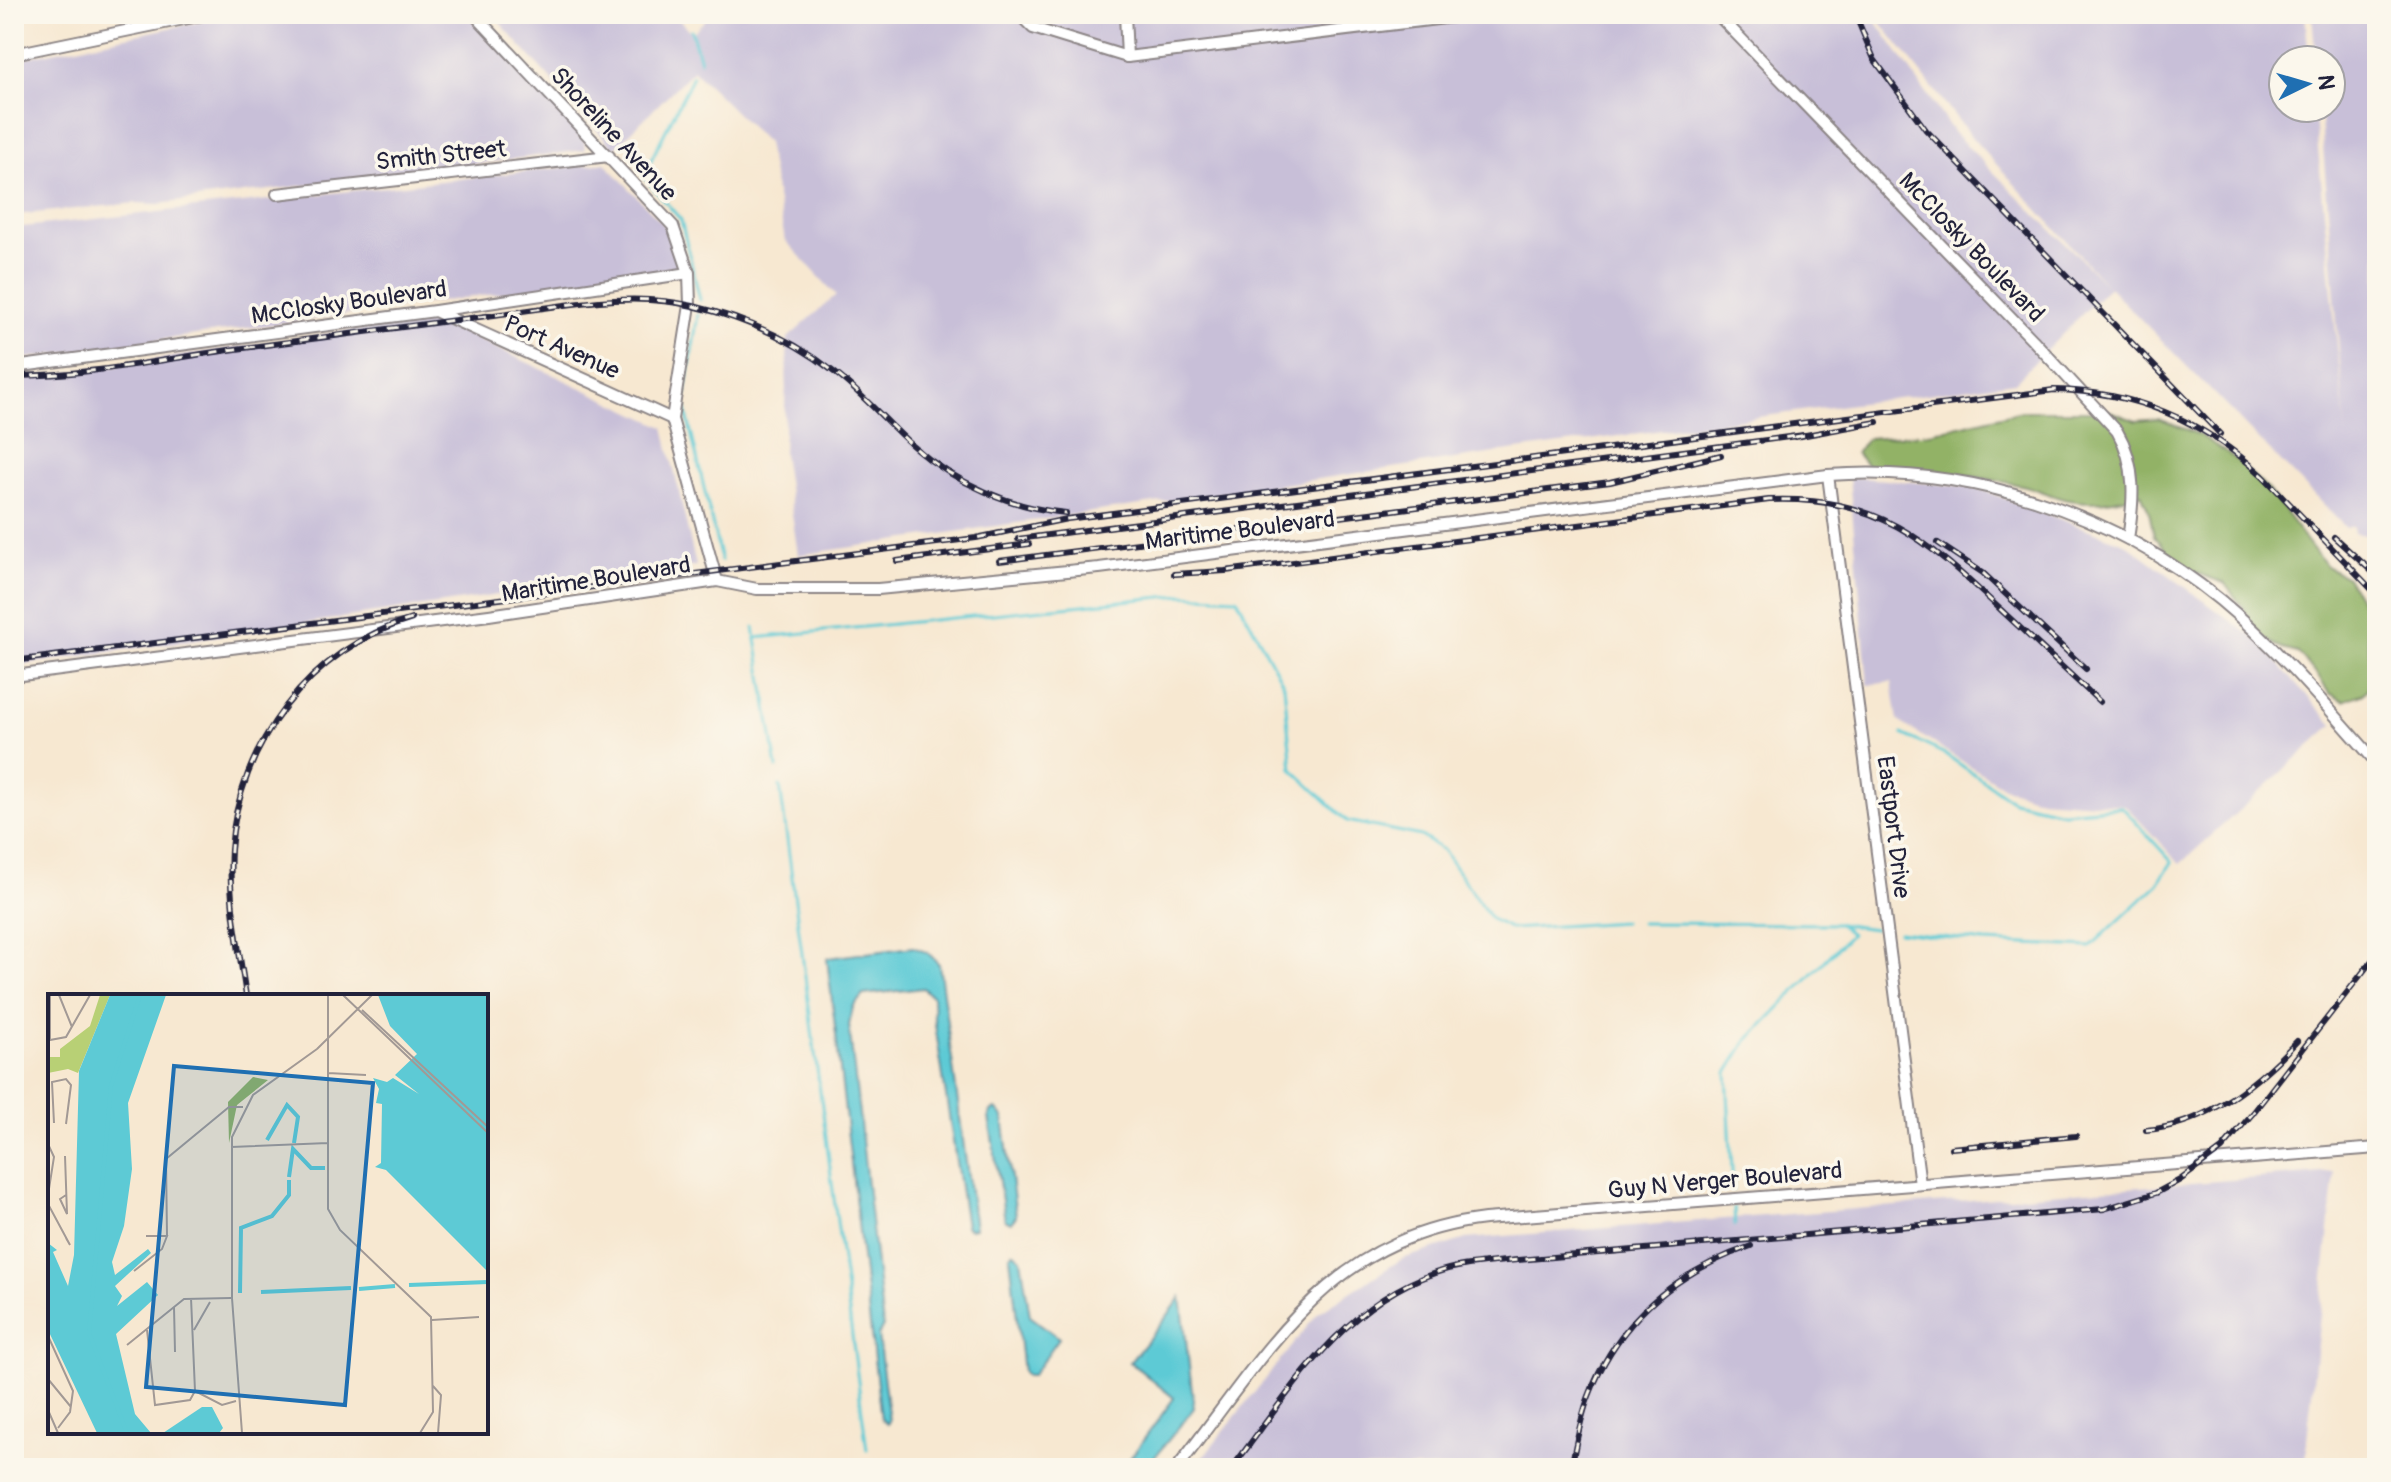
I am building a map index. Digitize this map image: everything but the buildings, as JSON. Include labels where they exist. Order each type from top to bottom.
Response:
[{"type":"street","points":[[14,54],[208,14]]},
{"type":"street","name":"Shoreline Avenue","points":[[474,14],[673,226],[689,273],[690,305],[672,419],[717,581]]},
{"type":"street","points":[[1019,14],[1033,28],[1127,57],[1478,14]]},
{"type":"street","points":[[1125,14],[1127,57]]},
{"type":"street","name":"McClosky Boulevard","points":[[1717,14],[2023,328],[2117,431],[2124,443],[2133,481],[2128,539]]},
{"type":"street","name":"Smith Street","points":[[277,194],[609,156]]},
{"type":"street","name":"McClosky Boulevard","points":[[14,367],[435,311],[689,273]]},
{"type":"street","name":"Port Avenue","points":[[435,311],[672,419]]},
{"type":"street","name":"Maritime Boulevard","points":[[14,676],[489,615],[717,581],[757,589],[878,589],[980,580],[1099,568],[1828,475],[1900,473],[1991,487],[2053,506],[2128,539],[2188,576],[2221,601],[2285,662],[2377,763]]},
{"type":"street","name":"Eastport Drive","points":[[1828,475],[1920,1184]]},
{"type":"street","name":"Guy N Verger Boulevard","points":[[1177,1468],[1283,1330],[1315,1296],[1381,1248],[1459,1222],[2377,1148]]},
{"type":"shaded area","points":[[238,14],[467,14],[584,137],[585,150],[158,204],[136,203],[14,215],[14,60]]},
{"type":"shaded area","points":[[492,14],[673,14],[692,33],[711,14],[1871,14],[1954,133],[2108,286],[1974,140],[1874,14],[2305,14],[2308,44],[2267,44],[2267,124],[2316,124],[2346,438],[2321,124],[2347,124],[2347,44],[2315,44],[2312,14],[2377,14],[2377,537],[2354,533],[2353,526],[2346,528],[2109,287],[2015,382],[1495,453],[798,555],[783,453],[788,338],[836,295],[785,240],[767,143],[693,70],[614,149]]},
{"type":"shaded area","points":[[605,163],[662,223],[671,239],[678,269],[14,358],[14,228]]},
{"type":"shaded area","points":[[433,318],[664,427],[696,566],[14,666],[14,381]]},
{"type":"shaded area","points":[[1849,477],[1974,487],[2127,544],[2258,641],[2333,725],[2180,864],[2125,805],[2040,799],[2004,787],[1898,721],[1892,682],[1868,685]]},
{"type":"shaded area","points":[[2335,1172],[2304,1468],[1194,1468],[1318,1313],[1402,1259],[1466,1239]]},
{"type":"green space","points":[[2022,411],[2110,411],[2136,421],[2159,419],[2200,435],[2234,458],[2268,490],[2326,566],[2347,577],[2364,607],[2373,681],[2364,693],[2344,701],[2329,693],[2298,653],[2282,649],[2256,633],[2243,607],[2224,583],[2194,572],[2154,536],[2149,511],[2141,493],[2105,501],[2062,499],[2027,486],[1964,475],[1868,467],[1856,453],[1868,438],[1926,434]]},
{"type":"water","points":[[913,947],[928,953],[939,964],[975,1228],[966,1226],[933,997],[923,988],[863,995],[853,1007],[849,1025],[883,1326],[878,1336],[887,1424],[881,1419],[827,958]]},
{"type":"water","points":[[996,1109],[1003,1117],[1016,1216],[1011,1223],[1005,1220],[989,1117],[991,1111]]},
{"type":"water","points":[[1013,1252],[1021,1259],[1030,1316],[1059,1338],[1032,1376],[1026,1376],[1023,1372],[1010,1256]]},
{"type":"water","points":[[1181,1297],[1194,1408],[1146,1468],[1123,1468],[1174,1398],[1130,1362]]},
{"type":"waterway","points":[[691,30],[700,61]]},
{"type":"waterway","points":[[693,76],[643,176],[681,220],[700,300]]},
{"type":"waterway","points":[[698,315],[684,402],[721,561]]},
{"type":"waterway","points":[[755,638],[1182,595],[1237,598],[1284,685],[1292,769],[1347,821],[1421,836],[1443,850],[1491,919],[1511,929],[1623,922]]},
{"type":"waterway","points":[[754,627],[777,768]]},
{"type":"waterway","points":[[1899,932],[1985,942],[2090,947],[2158,884],[2172,862],[2122,807],[2063,812],[2013,801],[1945,754],[1902,734]]},
{"type":"waterway","points":[[780,786],[867,1450]]},
{"type":"waterway","points":[[1641,923],[1839,924],[1851,934],[1746,1042],[1727,1073],[1733,1190]]},
{"type":"waterway","points":[[1839,924],[1875,929]]},
{"type":"waterway","points":[[1734,1208],[1735,1225]]},
{"type":"railway","points":[[1855,14],[1874,59],[1926,130],[2220,434]]},
{"type":"railway","points":[[14,376],[98,370],[594,302],[668,301],[731,317],[784,340],[845,381],[913,446],[947,471],[985,492],[1025,506],[1066,513]]},
{"type":"railway","points":[[14,661],[976,538],[1067,519],[2054,390],[2113,396],[2140,403],[2192,425],[2217,440],[2263,476],[2377,595]]},
{"type":"railway","points":[[1795,437],[1877,422]]},
{"type":"railway","points":[[1018,539],[1804,435]]},
{"type":"railway","points":[[999,561],[1610,482],[1721,455]]},
{"type":"railway","points":[[1174,574],[1225,571],[1769,500],[1807,501],[1871,514],[1923,543],[1973,584],[2100,702]]},
{"type":"railway","points":[[2334,537],[2377,576]]},
{"type":"railway","points":[[1938,543],[1983,573],[2086,669]]},
{"type":"railway","points":[[897,561],[1029,544]]},
{"type":"railway","points":[[246,994],[230,868],[237,811],[248,774],[264,738],[286,706],[312,677],[342,653],[375,633],[412,619]]},
{"type":"railway","points":[[1232,1468],[1296,1382],[1344,1329],[1402,1287],[1442,1271],[1495,1262],[2104,1209],[2156,1193],[2180,1180],[2222,1149],[2377,954]]},
{"type":"railway","points":[[2146,1130],[2189,1120],[2229,1100],[2265,1072],[2297,1041]]},
{"type":"railway","points":[[1951,1148],[2076,1136]]},
{"type":"railway","points":[[1571,1468],[1589,1396],[1601,1369],[1633,1322],[1674,1285],[1698,1270],[1751,1246]]}]
